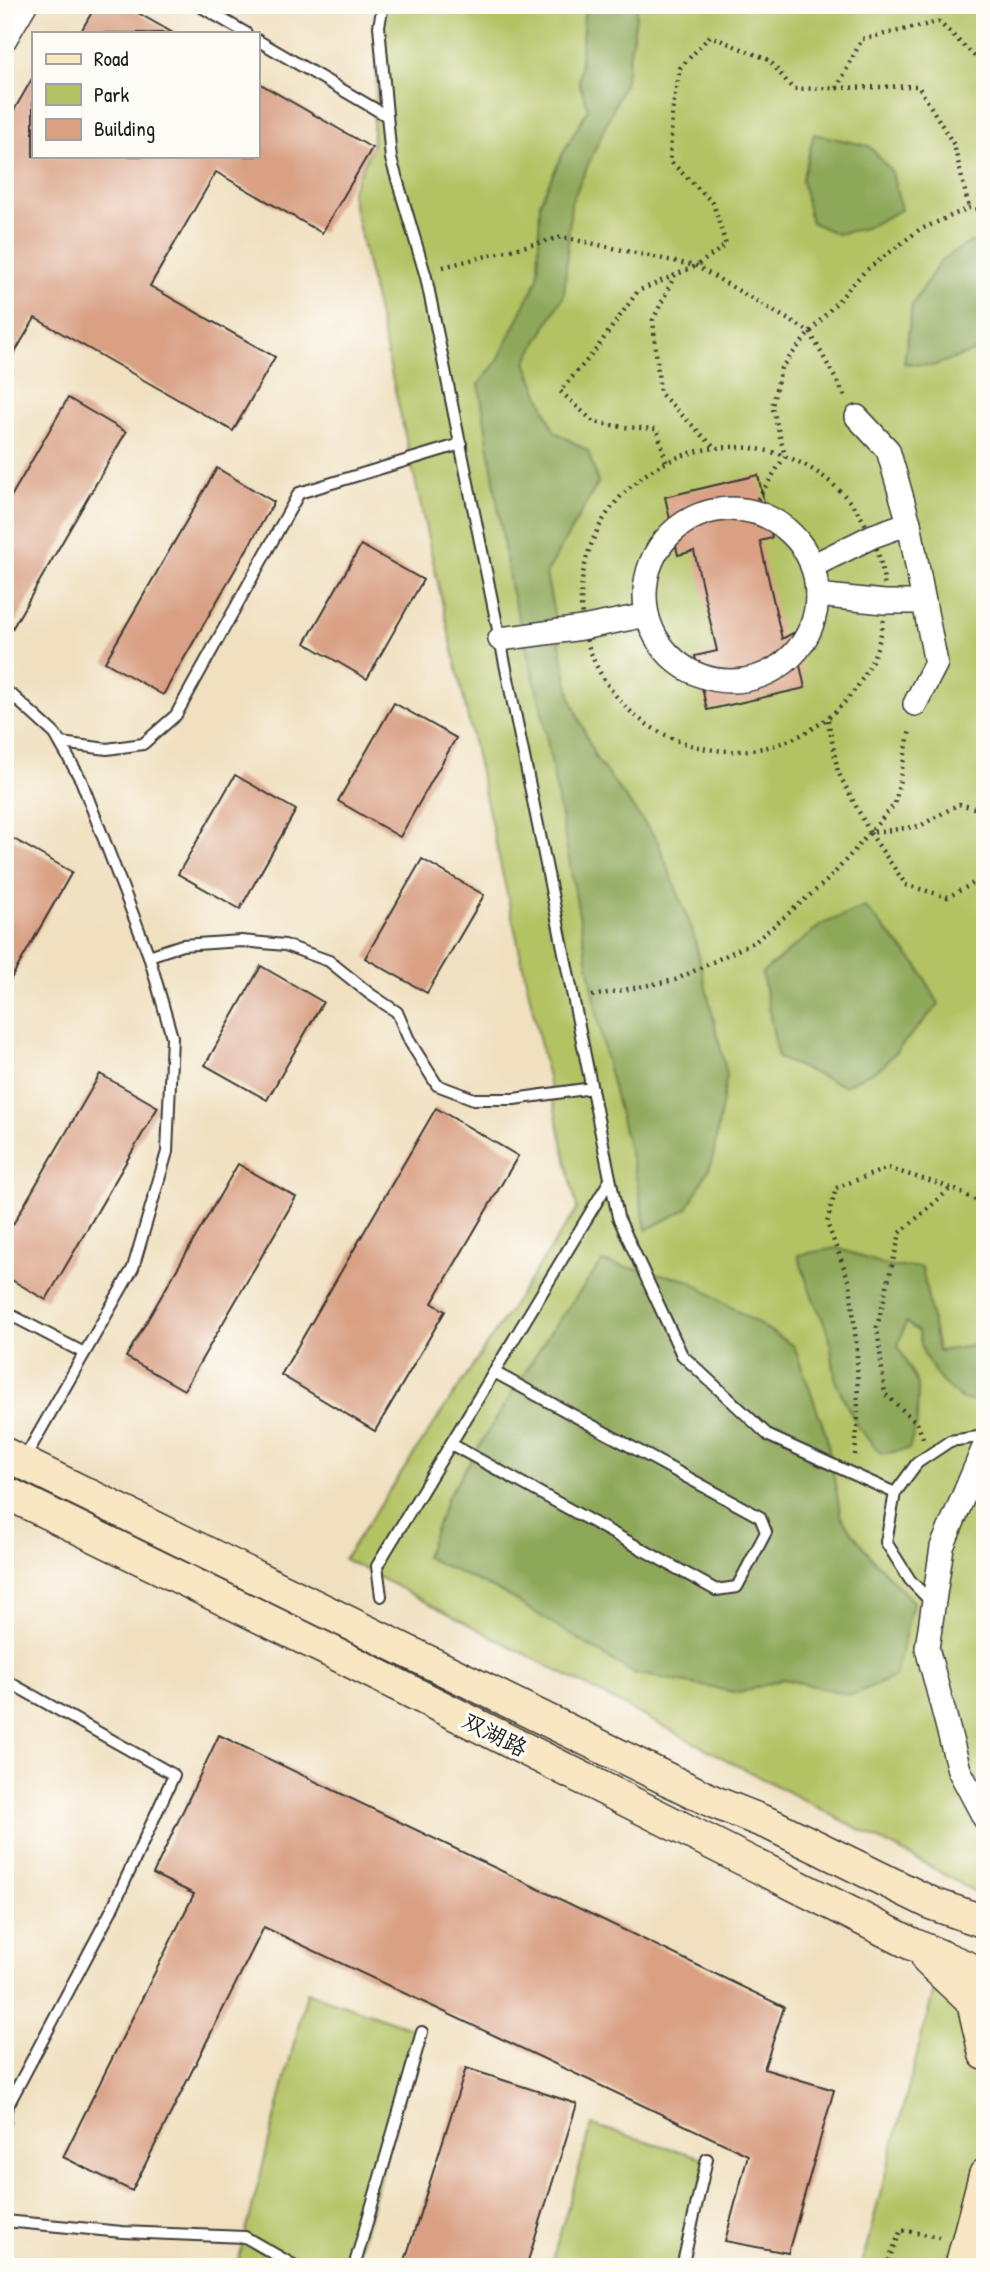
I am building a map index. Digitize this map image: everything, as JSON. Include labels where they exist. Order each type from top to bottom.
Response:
[{"type":"main road","name":"双湖路","points":[[14,1458],[714,1802],[772,1825],[933,1904],[985,1923]]},
{"type":"main road","name":"双湖路","points":[[5,1492],[344,1658],[912,1944],[985,1975]]},
{"type":"main road","points":[[933,1904],[964,1905],[985,1899]]},
{"type":"main road","points":[[912,1944],[973,2002],[985,2054]]},
{"type":"main road","points":[[964,2255],[985,2175]]},
{"type":"street","points":[[5,39],[25,5]]},
{"type":"street","points":[[857,417],[888,450],[909,523],[936,663],[915,704]]},
{"type":"street","points":[[721,509],[750,511],[777,522],[798,541],[812,566],[817,595],[812,622],[799,647],[779,666],[754,678],[726,681],[699,676],[675,661],[657,640],[646,615],[645,586],[653,558],[670,534],[693,517],[721,509]]},
{"type":"street","points":[[812,566],[873,536],[909,523]]},
{"type":"street","points":[[817,595],[884,602],[923,602]]},
{"type":"street","points":[[500,639],[582,628],[646,615]]},
{"type":"street","points":[[985,1445],[942,1547],[927,1648],[959,1770],[985,1819]]},
{"type":"lane","points":[[198,5],[244,32]]},
{"type":"lane","points":[[383,5],[379,26],[391,159],[426,277],[618,1217],[682,1355],[769,1436],[895,1493]]},
{"type":"lane","points":[[259,41],[387,116]]},
{"type":"lane","points":[[61,743],[107,749],[144,744],[176,715],[299,493],[461,444]]},
{"type":"lane","points":[[5,691],[55,734],[81,780],[149,956],[172,1037],[167,1152],[133,1268],[84,1353],[14,1458]]},
{"type":"lane","points":[[149,956],[182,945],[241,941],[285,945],[329,961],[397,1012],[411,1042],[437,1085],[474,1099],[514,1099],[592,1088]]},
{"type":"lane","points":[[381,1596],[377,1566],[610,1180]]},
{"type":"lane","points":[[5,1312],[84,1353]]},
{"type":"lane","points":[[451,1444],[716,1590],[737,1587],[766,1532],[761,1517],[494,1372]]},
{"type":"lane","points":[[933,1604],[910,1580],[887,1542],[895,1493],[917,1463],[950,1441],[985,1436]]},
{"type":"lane","points":[[5,1680],[174,1775],[111,1911],[6,2109],[5,2123]]},
{"type":"lane","points":[[354,2267],[422,2032]]},
{"type":"lane","points":[[682,2267],[707,2159]]},
{"type":"lane","points":[[5,2221],[122,2232],[245,2237],[297,2267]]},
{"type":"path","points":[[836,88],[862,39],[939,22],[985,66]]},
{"type":"path","points":[[666,461],[657,429],[594,422],[560,391],[594,352],[638,291],[696,266],[726,245],[713,203],[670,161],[672,112],[680,68],[710,36],[769,60],[793,89],[918,86],[954,145],[969,208]]},
{"type":"path","points":[[750,511],[785,456],[772,406],[781,368],[864,272],[919,230],[969,208],[985,211]]},
{"type":"path","points":[[426,277],[448,264],[562,237],[696,266],[810,332],[857,417]]},
{"type":"path","points":[[675,275],[653,320],[660,393],[713,446]]},
{"type":"path","points":[[713,446],[762,448],[785,456],[808,464],[846,495],[873,536],[885,583],[882,632],[862,681],[828,720],[782,744],[756,749],[730,753],[679,743],[634,717],[600,677],[582,628],[581,576],[596,529],[625,489],[666,461],[713,446]]},
{"type":"path","points":[[573,999],[675,980],[756,941],[830,878],[895,804],[915,704]]},
{"type":"path","points":[[828,720],[838,772],[870,833],[906,885],[948,897],[985,877]]},
{"type":"path","points":[[870,833],[920,826],[959,804],[985,811]]},
{"type":"path","points":[[985,1042],[982,1050],[985,1053]]},
{"type":"path","points":[[853,1474],[858,1416],[857,1351],[850,1283],[827,1223],[836,1188],[888,1168],[952,1188],[985,1205]]},
{"type":"path","points":[[930,1454],[917,1423],[885,1394],[877,1327],[900,1233],[952,1188]]},
{"type":"path","points":[[886,2267],[901,2230],[964,2255]]},
{"type":"green space","points":[[383,5],[985,5],[985,1898],[931,1867],[344,1559],[577,1209],[351,192],[372,147],[379,26]]},
{"type":"green space","points":[[591,5],[638,5],[625,82],[571,203],[564,295],[526,362],[554,431],[588,451],[598,483],[546,574],[571,699],[595,757],[657,840],[692,929],[727,1075],[712,1163],[687,1209],[646,1230],[637,1181],[605,1056],[540,702],[510,585],[479,384],[498,360],[538,278],[540,202],[588,109],[579,82],[584,14]]},
{"type":"green space","points":[[814,134],[869,146],[892,172],[901,210],[865,228],[837,234],[811,222],[802,180]]},
{"type":"green space","points":[[971,242],[985,242],[985,348],[932,366],[904,363],[912,305],[941,260]]},
{"type":"green space","points":[[865,907],[918,966],[939,1004],[882,1067],[844,1086],[778,1058],[762,973],[822,924]]},
{"type":"green space","points":[[837,1248],[891,1267],[922,1267],[938,1351],[985,1344],[985,1401],[962,1400],[940,1380],[924,1355],[918,1332],[906,1322],[898,1346],[918,1385],[917,1423],[909,1449],[881,1454],[857,1426],[836,1383],[829,1334],[811,1294],[798,1255]]},
{"type":"green space","points":[[602,1262],[688,1280],[794,1346],[826,1434],[841,1517],[872,1558],[913,1602],[895,1677],[852,1695],[783,1679],[740,1693],[633,1673],[503,1593],[425,1557],[447,1498],[552,1329]]},
{"type":"green space","points":[[939,1971],[985,2054],[985,2267],[861,2267]]},
{"type":"green space","points":[[307,1992],[422,2032],[354,2267],[237,2267]]},
{"type":"green space","points":[[592,2125],[707,2159],[682,2267],[550,2267]]},
{"type":"building","points":[[96,5],[124,5],[171,32],[81,32]]},
{"type":"building","points":[[32,79],[32,158],[259,158],[259,83],[372,148],[322,233],[216,172],[150,286],[275,357],[233,431],[35,318],[5,369],[5,126]]},
{"type":"building","points":[[68,398],[126,432],[5,641],[5,507]]},
{"type":"building","points":[[217,468],[274,502],[163,695],[105,662]]},
{"type":"building","points":[[758,475],[772,538],[760,541],[782,639],[793,633],[805,688],[707,710],[695,656],[717,651],[694,551],[678,555],[665,497]]},
{"type":"building","points":[[361,545],[423,580],[367,679],[305,643]]},
{"type":"building","points":[[394,703],[456,738],[400,837],[338,801]]},
{"type":"building","points":[[235,775],[296,810],[240,909],[178,874]]},
{"type":"building","points":[[5,834],[72,872],[5,989]]},
{"type":"building","points":[[422,859],[484,895],[427,993],[365,958]]},
{"type":"building","points":[[261,966],[323,1002],[267,1100],[205,1065]]},
{"type":"building","points":[[100,1074],[158,1107],[46,1300],[5,1276],[5,1238]]},
{"type":"building","points":[[436,1108],[518,1156],[432,1303],[445,1311],[375,1431],[281,1375]]},
{"type":"building","points":[[238,1164],[296,1197],[184,1390],[126,1357]]},
{"type":"building","points":[[219,1735],[784,2007],[764,2069],[834,2090],[788,2253],[725,2241],[748,2155],[264,1927],[132,2191],[63,2157],[194,1894],[153,1874]]},
{"type":"building","points":[[466,2068],[577,2104],[526,2267],[403,2267]]}]
